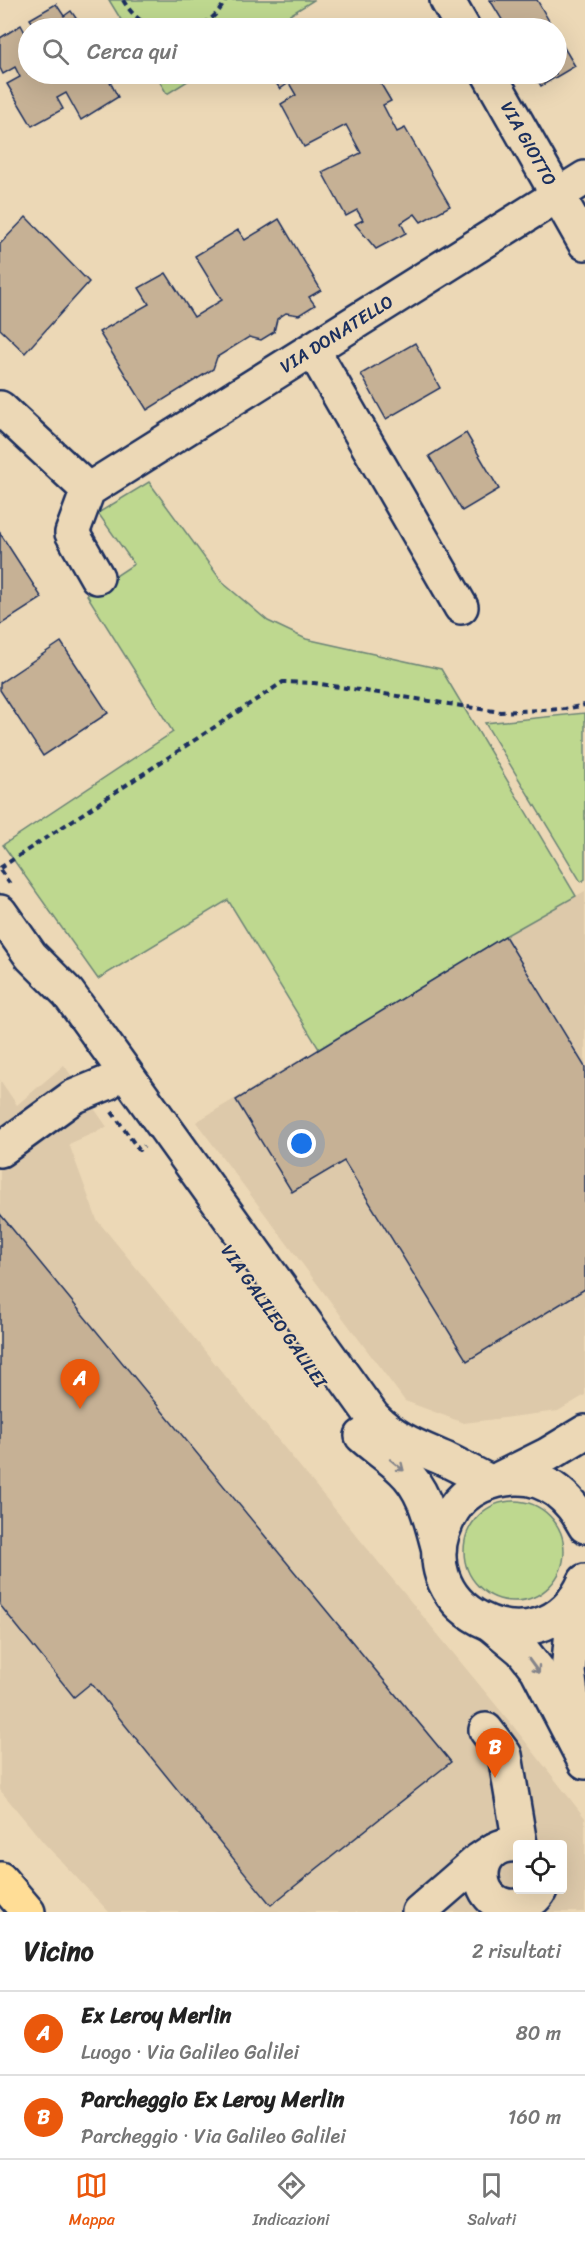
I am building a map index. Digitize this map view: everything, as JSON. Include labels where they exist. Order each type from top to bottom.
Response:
[{"type":"highway","points":[[0,1879],[28,1912]]},
{"type":"street","points":[[447,0],[457,18]]},
{"type":"street","name":"VIA GIOTTO","points":[[495,84],[585,243]]},
{"type":"street","name":"VIA DONATELLO","points":[[88,490],[585,178]]},
{"type":"street","points":[[313,350],[461,607]]},
{"type":"street","points":[[0,408],[88,490],[72,533],[97,577]]},
{"type":"street","name":"VIA GALILEO GALILEI","points":[[0,912],[31,956],[68,993],[373,1417],[387,1431],[403,1441],[496,1480]]},
{"type":"street","name":"VIA GALILEO GALILEI","points":[[31,956],[52,1005],[341,1411],[365,1438],[401,1467],[418,1487],[430,1518],[447,1588],[459,1604],[474,1617],[492,1625]]},
{"type":"street","points":[[0,1150],[73,1097],[107,1083]]},
{"type":"street","points":[[439,1550],[444,1525],[458,1503],[477,1487],[547,1455],[585,1432]]},
{"type":"street","points":[[496,1480],[522,1477],[543,1483],[562,1494],[577,1510],[585,1526]]},
{"type":"street","points":[[492,1625],[515,1629],[538,1626],[558,1615],[580,1590]]},
{"type":"street","points":[[580,1590],[568,1672],[582,1755]]},
{"type":"street","points":[[492,1625],[522,1650],[537,1669],[582,1755]]},
{"type":"street","points":[[486,1730],[505,1755],[511,1846]]},
{"type":"street","points":[[419,1912],[479,1860],[511,1846]]},
{"type":"street","points":[[511,1846],[484,1863],[481,1872],[485,1890],[517,1901]]},
{"type":"street","points":[[451,1884],[471,1885],[517,1901]]},
{"type":"path","points":[[123,0],[129,11],[138,18]]},
{"type":"path","points":[[212,18],[219,12],[226,0]]},
{"type":"path","points":[[0,868],[283,682],[325,685],[500,712],[565,709],[585,705]]},
{"type":"shaded area","points":[[585,891],[585,1395],[558,1411],[464,1423],[405,1401],[196,1122],[505,936]]},
{"type":"shaded area","points":[[64,1065],[107,1127],[69,1144],[97,1220],[514,1727],[585,1818],[585,1912],[109,1912],[44,1843],[0,1790],[0,1080],[17,1105]]},
{"type":"green space","points":[[109,0],[314,0],[285,18],[120,18]]},
{"type":"green space","points":[[161,84],[183,84],[167,94]]},
{"type":"green space","points":[[149,482],[223,583],[268,621],[306,639],[441,669],[576,896],[505,936],[319,1049],[228,900],[98,979],[3,845],[173,732],[87,595],[134,564],[98,513]]},
{"type":"green space","points":[[585,713],[585,879],[581,882],[485,723]]},
{"type":"green space","points":[[514,1501],[533,1505],[549,1516],[560,1532],[564,1551],[560,1570],[549,1586],[533,1597],[514,1601],[495,1597],[479,1586],[468,1570],[464,1551],[468,1532],[479,1516],[495,1505]]},
{"type":"building","points":[[490,0],[537,0],[547,18],[501,18]]},
{"type":"building","points":[[56,4],[64,16],[71,11],[76,18],[32,18]]},
{"type":"building","points":[[18,27],[18,73],[15,67],[3,74],[0,68],[0,38]]},
{"type":"building","points":[[567,53],[575,66],[567,71]]},
{"type":"building","points":[[18,78],[18,84],[111,84],[118,97],[81,120],[66,93],[57,98],[63,109],[32,126],[7,84]]},
{"type":"building","points":[[277,84],[288,84],[280,89]]},
{"type":"building","points":[[290,84],[381,84],[391,101],[383,105],[397,132],[405,128],[450,206],[421,222],[415,214],[401,223],[406,233],[376,249],[355,224],[363,220],[357,210],[346,216],[322,172],[361,153],[346,125],[304,147],[281,104],[296,95]]},
{"type":"building","points":[[26,217],[89,282],[25,353],[0,329],[0,244]]},
{"type":"building","points":[[279,219],[321,290],[309,297],[315,305],[299,315],[286,313],[277,319],[274,332],[261,340],[249,337],[217,357],[213,369],[147,410],[99,332],[149,304],[139,288],[166,273],[194,317],[222,300],[195,256],[238,230],[245,240]]},
{"type":"building","points":[[415,343],[440,388],[386,419],[361,374]]},
{"type":"building","points":[[466,433],[499,489],[462,511],[429,456]]},
{"type":"building","points":[[0,533],[42,598],[0,625]]},
{"type":"building","points":[[61,642],[108,713],[43,756],[0,690],[0,683]]},
{"type":"building","points":[[505,936],[585,1067],[585,1289],[467,1361],[344,1161],[292,1192],[236,1100]]},
{"type":"building","points":[[0,1214],[451,1762],[271,1905],[91,1683],[74,1697],[0,1605]]},
{"type":"place","name":"Ex Leroy Merlin","points":[[80,1409]]},
{"type":"place","name":"Parcheggio Ex Leroy Merlin","points":[[495,1778]]}]
